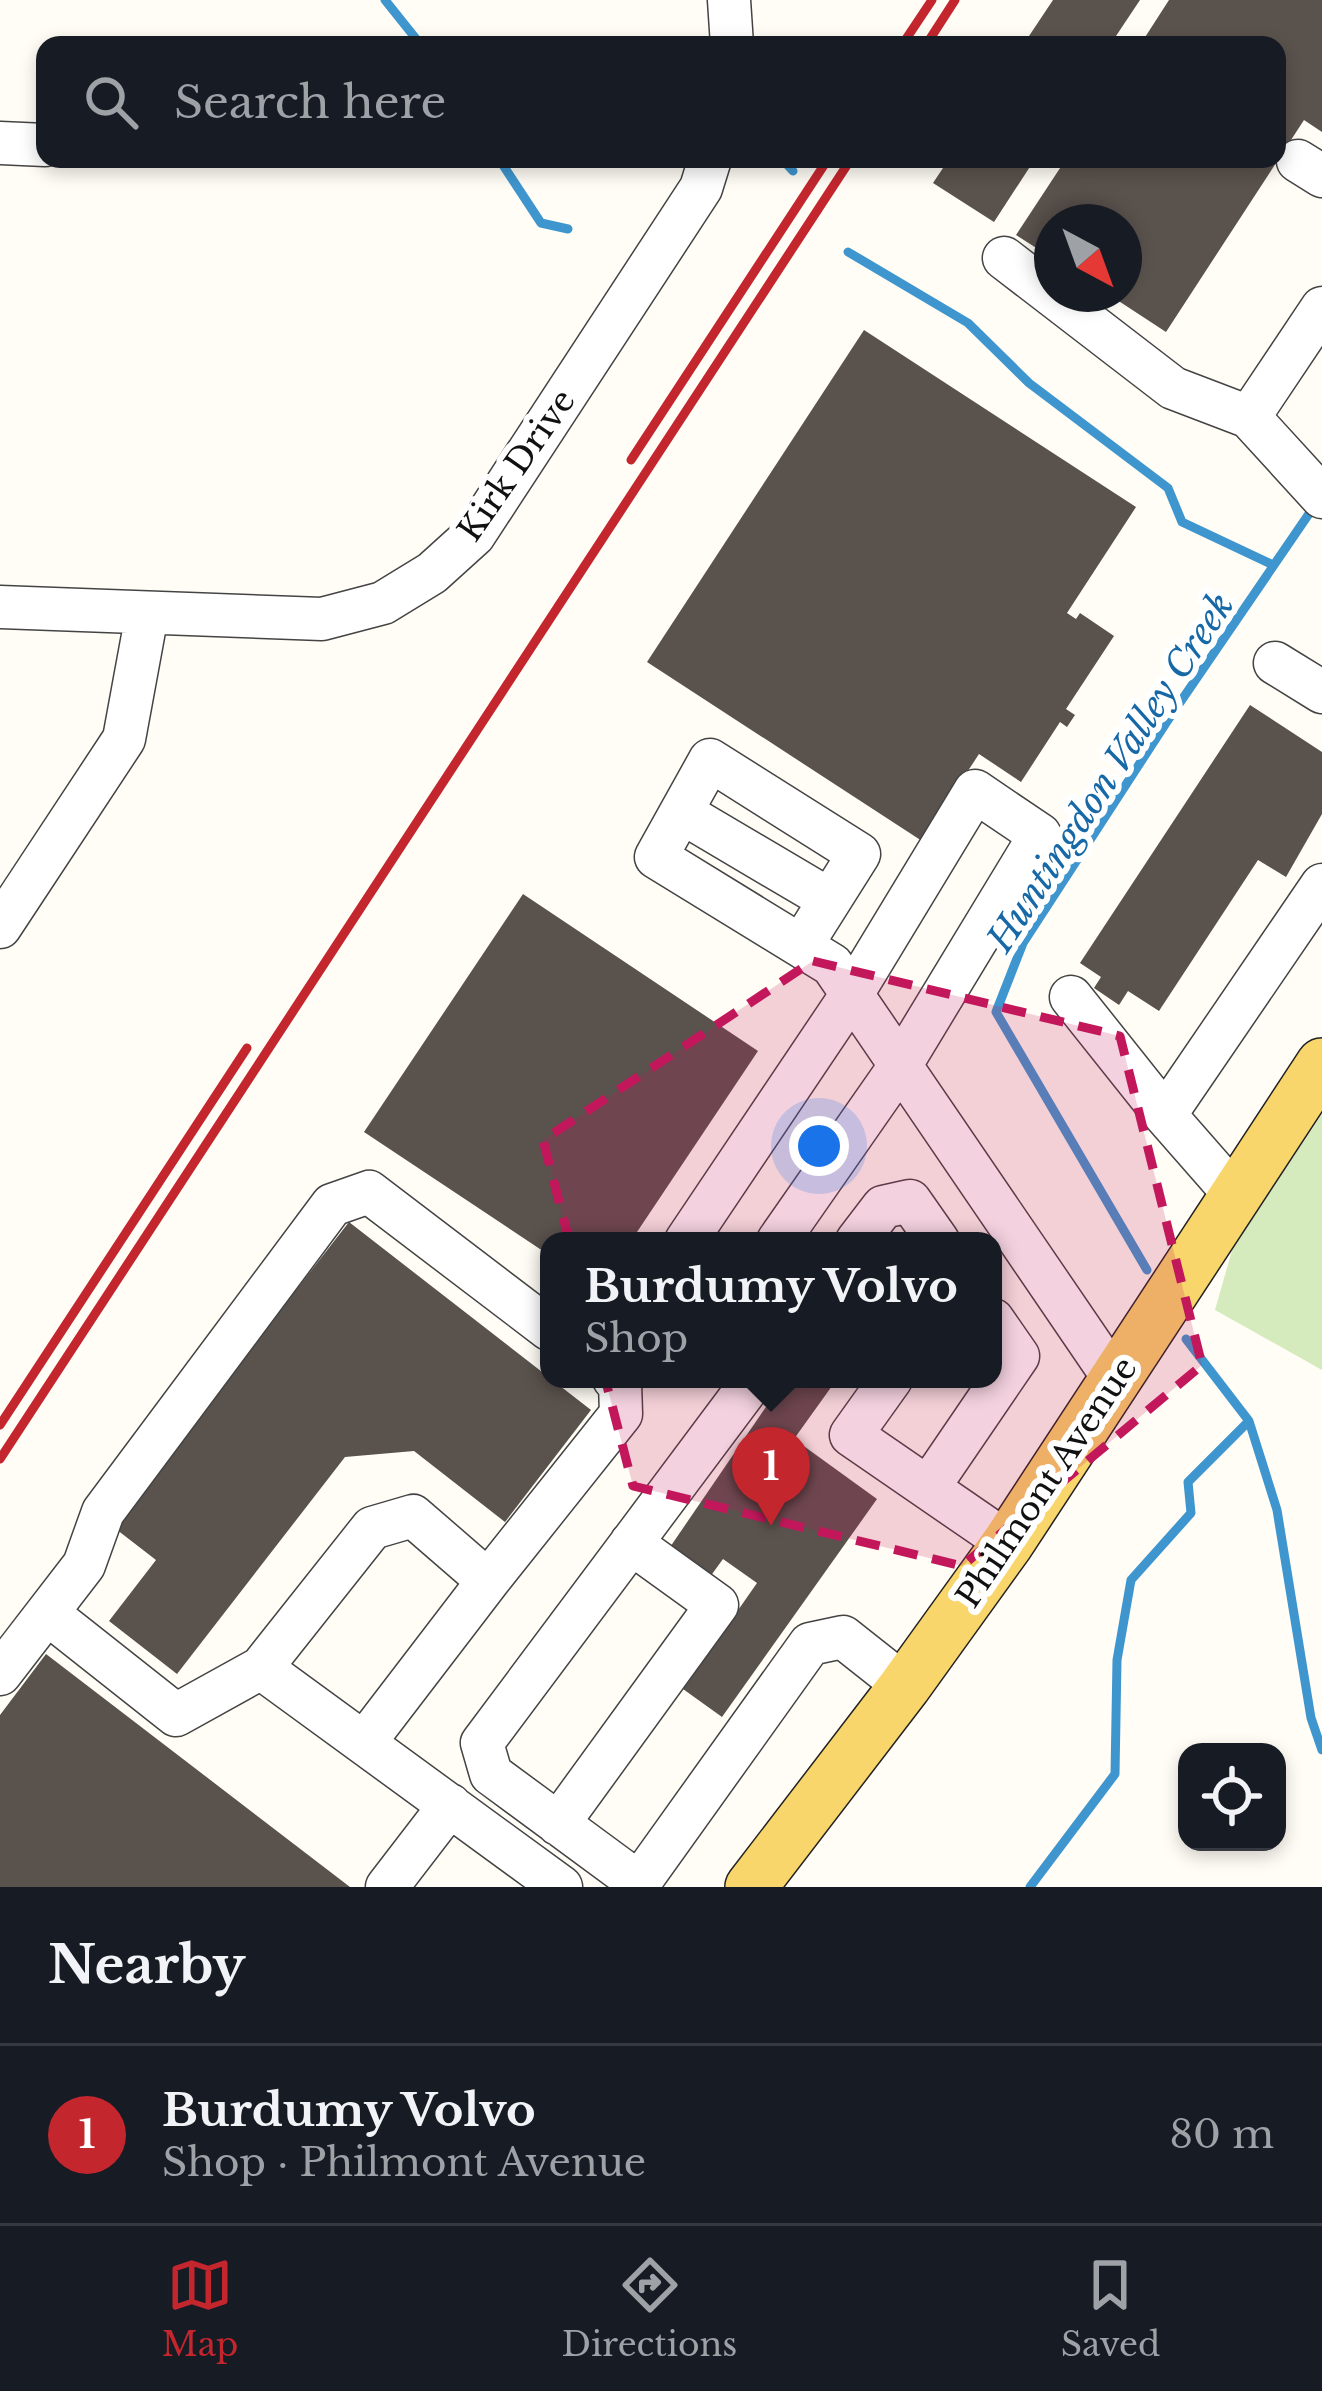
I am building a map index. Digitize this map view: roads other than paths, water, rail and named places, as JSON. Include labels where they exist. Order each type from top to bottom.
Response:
[{"type":"main road","name":"Philmont Avenue","points":[[751,1887],[1008,1543],[1322,1064]]},
{"type":"street","points":[[729,0],[731,36]]},
{"type":"street","points":[[0,143],[36,145]]},
{"type":"street","name":"Kirk Drive","points":[[0,607],[322,619],[382,603],[432,573],[474,535],[700,188],[707,168]]},
{"type":"street","points":[[1004,258],[1172,388],[1249,417],[1319,493]]},
{"type":"street","points":[[1249,417],[1322,308]]},
{"type":"street","points":[[0,927],[124,739],[147,614]]},
{"type":"street","points":[[1275,663],[1322,692]]},
{"type":"street","points":[[801,946],[859,854],[710,760],[656,857],[801,946],[832,965],[1115,1380]]},
{"type":"street","points":[[692,1232],[852,994],[975,791],[1040,835],[900,1066],[784,1232]]},
{"type":"street","points":[[681,812],[830,900]]},
{"type":"street","points":[[1165,1115],[1322,886]]},
{"type":"street","points":[[1071,997],[1236,1196]]},
{"type":"street","points":[[0,1674],[84,1565],[103,1512],[332,1205],[369,1192],[540,1322]]},
{"type":"street","points":[[864,1232],[883,1207],[910,1201],[932,1232]]},
{"type":"street","points":[[1002,1333],[1018,1356],[1002,1379]]},
{"type":"street","points":[[364,1743],[621,1414],[620,1388]]},
{"type":"street","points":[[747,1388],[482,1743],[491,1774],[639,1883],[810,1644],[843,1637],[905,1686]]},
{"type":"street","points":[[885,1388],[851,1436],[1008,1543]]},
{"type":"street","points":[[928,1488],[996,1388]]},
{"type":"street","points":[[47,1613],[176,1715],[261,1667],[371,1528],[413,1516],[488,1581]]},
{"type":"street","points":[[558,1824],[717,1605],[631,1543]]},
{"type":"street","points":[[261,1667],[561,1887]]},
{"type":"street","points":[[387,1887],[450,1805]]},
{"type":"waterway","points":[[385,0],[414,36]]},
{"type":"waterway","points":[[505,168],[541,223],[568,229]]},
{"type":"waterway","points":[[790,168],[793,171]]},
{"type":"waterway","points":[[848,252],[968,323],[1029,383],[1168,488],[1182,522],[1273,565]]},
{"type":"waterway","name":"Huntingdon Valley Creek","points":[[1147,1270],[996,1012],[1023,943],[1315,505]]},
{"type":"waterway","name":"Huntingdon Valley Creek","points":[[1186,1339],[1249,1421],[1277,1510],[1311,1718],[1322,1750]]},
{"type":"waterway","points":[[1030,1887],[1115,1774],[1117,1660],[1131,1580],[1191,1513],[1188,1482],[1249,1421]]},
{"type":"railway","points":[[908,36],[932,0]]},
{"type":"railway","points":[[932,36],[955,0]]},
{"type":"railway","points":[[631,460],[822,168]]},
{"type":"railway","points":[[0,1459],[845,168]]},
{"type":"railway","points":[[0,1425],[247,1048]]},
{"type":"place","name":"Burdumy Volvo","points":[[771,1526]]}]
